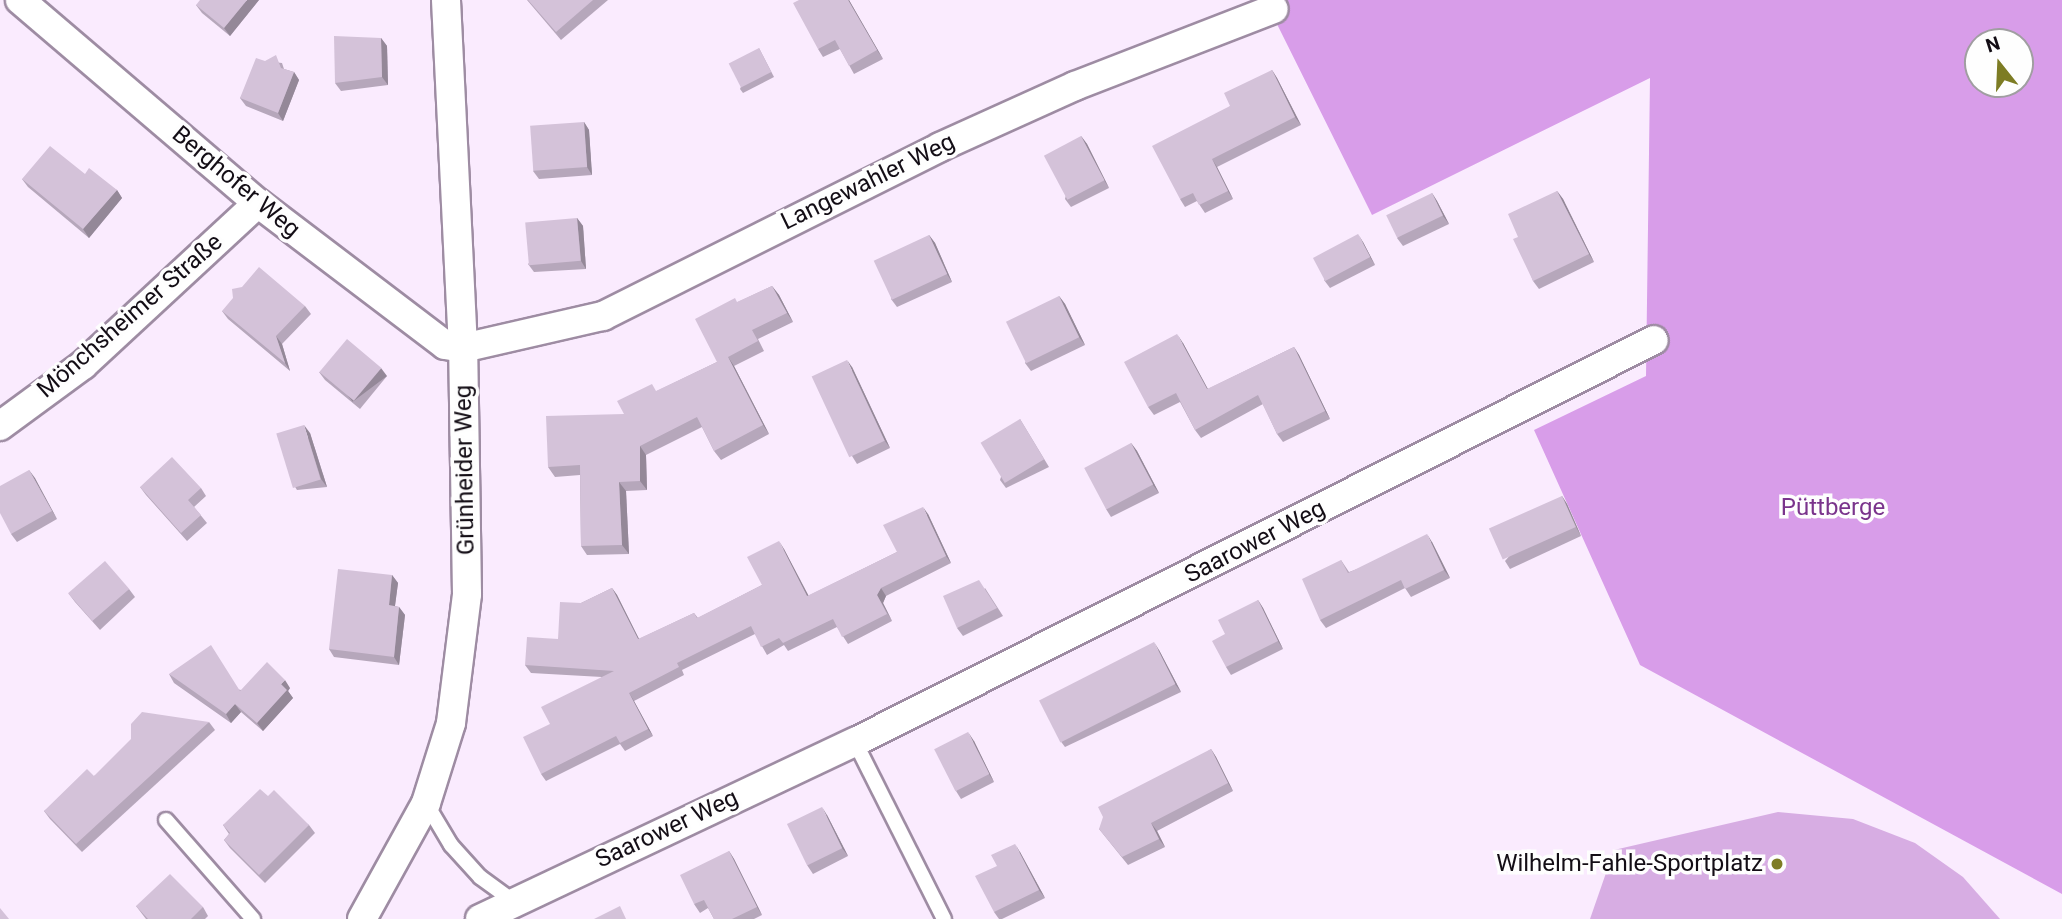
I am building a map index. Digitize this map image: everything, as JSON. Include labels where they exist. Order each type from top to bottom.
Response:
[{"type":"street","name":"Berghofer Weg","points":[[20,0],[258,203],[445,345],[463,348]]},
{"type":"street","name":"Grünheider Weg","points":[[362,919],[426,803],[451,723],[467,594],[463,348],[446,0]]},
{"type":"street","name":"Langewahler Weg","points":[[463,348],[603,316],[940,147],[1075,86],[1274,9]]},
{"type":"street","name":"Mönchsheimer Straße","points":[[0,426],[83,365],[258,203]]},
{"type":"street","name":"Saarower Weg","points":[[480,919],[513,901],[855,742],[1654,340]]},
{"type":"lane","points":[[855,742],[944,919]]},
{"type":"lane","points":[[426,803],[451,845],[480,877],[513,901]]},
{"type":"lane","points":[[166,820],[253,919]]},
{"type":"shaded area","name":"Wilhelm-Fahle-Sportplatz","points":[[1778,812],[1853,819],[1915,843],[1963,877],[2000,919],[1590,919],[1614,850]]},
{"type":"green space","name":"Püttberge","points":[[1265,0],[2062,0],[2062,894],[1640,665],[1534,430],[1646,376],[1650,78],[1372,215]]},
{"type":"building","points":[[200,0],[247,0],[224,28],[196,5]]},
{"type":"building","points":[[528,0],[593,0],[556,32]]},
{"type":"building","points":[[799,0],[848,0],[877,50],[849,66],[835,40],[818,49],[793,3]]},
{"type":"building","points":[[334,36],[381,38],[382,77],[335,83]]},
{"type":"building","points":[[759,48],[771,72],[741,87],[729,63]]},
{"type":"building","points":[[276,55],[281,68],[294,72],[278,113],[240,98],[256,58],[265,61]]},
{"type":"building","points":[[1272,70],[1295,117],[1212,159],[1228,191],[1199,205],[1193,193],[1180,199],[1152,146],[1230,106],[1224,93]]},
{"type":"building","points":[[584,122],[587,167],[533,171],[530,126]]},
{"type":"building","points":[[1081,136],[1104,180],[1067,200],[1044,156]]},
{"type":"building","points":[[50,146],[85,174],[89,168],[117,190],[83,229],[22,179]]},
{"type":"building","points":[[1557,191],[1589,254],[1533,281],[1513,239],[1518,237],[1508,214]]},
{"type":"building","points":[[1432,193],[1443,215],[1397,238],[1386,215]]},
{"type":"building","points":[[577,218],[581,261],[529,265],[525,223]]},
{"type":"building","points":[[1358,234],[1370,257],[1325,281],[1313,258]]},
{"type":"building","points":[[929,235],[947,274],[892,300],[874,261]]},
{"type":"building","points":[[259,267],[305,306],[276,336],[285,363],[222,311],[233,298],[232,289],[242,287]]},
{"type":"building","points":[[772,286],[787,313],[752,330],[758,341],[728,357],[763,425],[714,451],[697,417],[640,446],[640,481],[619,482],[622,545],[581,546],[580,465],[548,467],[546,416],[624,414],[617,401],[652,384],[656,391],[717,362],[695,319],[735,298],[737,302]]},
{"type":"building","points":[[1059,296],[1079,337],[1026,363],[1006,322]]},
{"type":"building","points":[[1177,334],[1207,389],[1294,347],[1325,411],[1277,434],[1258,395],[1195,430],[1176,393],[1148,407],[1124,362]]},
{"type":"building","points":[[347,339],[381,368],[354,401],[319,372]]},
{"type":"building","points":[[847,360],[885,441],[849,457],[812,376]]},
{"type":"building","points":[[1020,419],[1044,459],[1005,483],[981,443]]},
{"type":"building","points":[[304,425],[321,480],[293,488],[276,433]]},
{"type":"building","points":[[1131,443],[1153,484],[1106,509],[1084,468]]},
{"type":"building","points":[[172,457],[201,488],[188,500],[201,515],[181,533],[140,487]]},
{"type":"building","points":[[29,470],[52,511],[11,534],[0,513],[0,486]]},
{"type":"building","points":[[1562,496],[1576,527],[1503,560],[1489,529]]},
{"type":"building","points":[[923,507],[946,556],[881,588],[877,595],[887,614],[842,637],[833,619],[783,643],[779,638],[761,647],[751,626],[677,663],[679,667],[629,693],[648,729],[620,743],[616,736],[541,774],[523,737],[550,724],[541,707],[614,671],[525,665],[527,637],[558,639],[560,602],[581,603],[612,588],[638,639],[694,613],[697,618],[762,585],[747,557],[779,541],[807,596],[897,552],[883,525]]},
{"type":"building","points":[[1427,534],[1444,570],[1405,589],[1401,580],[1320,620],[1302,579],[1341,560],[1348,573]]},
{"type":"building","points":[[105,561],[129,589],[92,621],[68,593]]},
{"type":"building","points":[[338,569],[392,575],[389,605],[399,607],[394,657],[329,649]]},
{"type":"building","points":[[979,580],[997,608],[957,628],[943,596]]},
{"type":"building","points":[[1258,600],[1278,641],[1226,667],[1212,641],[1225,634],[1218,620]]},
{"type":"building","points":[[1154,642],[1175,684],[1060,742],[1039,701]]},
{"type":"building","points":[[211,645],[240,691],[267,662],[285,680],[281,684],[287,690],[257,723],[235,704],[226,714],[169,674]]},
{"type":"building","points":[[142,712],[209,722],[76,844],[44,811],[87,769],[94,776],[131,739],[131,724]]},
{"type":"building","points":[[968,732],[989,774],[955,791],[934,749]]},
{"type":"building","points":[[1211,749],[1228,783],[1151,823],[1159,839],[1122,857],[1099,829],[1103,817],[1098,807]]},
{"type":"building","points":[[260,789],[268,796],[274,790],[309,825],[259,875],[224,840],[230,833],[223,825]]},
{"type":"building","points":[[822,807],[842,848],[807,865],[787,824]]},
{"type":"building","points":[[1015,844],[1039,890],[994,912],[975,876],[997,866],[991,855]]},
{"type":"building","points":[[729,851],[757,907],[732,919],[714,919],[704,900],[694,904],[680,875]]},
{"type":"building","points":[[170,874],[203,907],[191,919],[148,919],[136,906]]},
{"type":"building","points":[[620,906],[626,919],[594,919]]},
{"type":"building","points":[[0,908],[9,919],[0,919]]},
{"type":"place","name":"Wilhelm-Fahle-Sportplatz","points":[[1777,864]]}]
